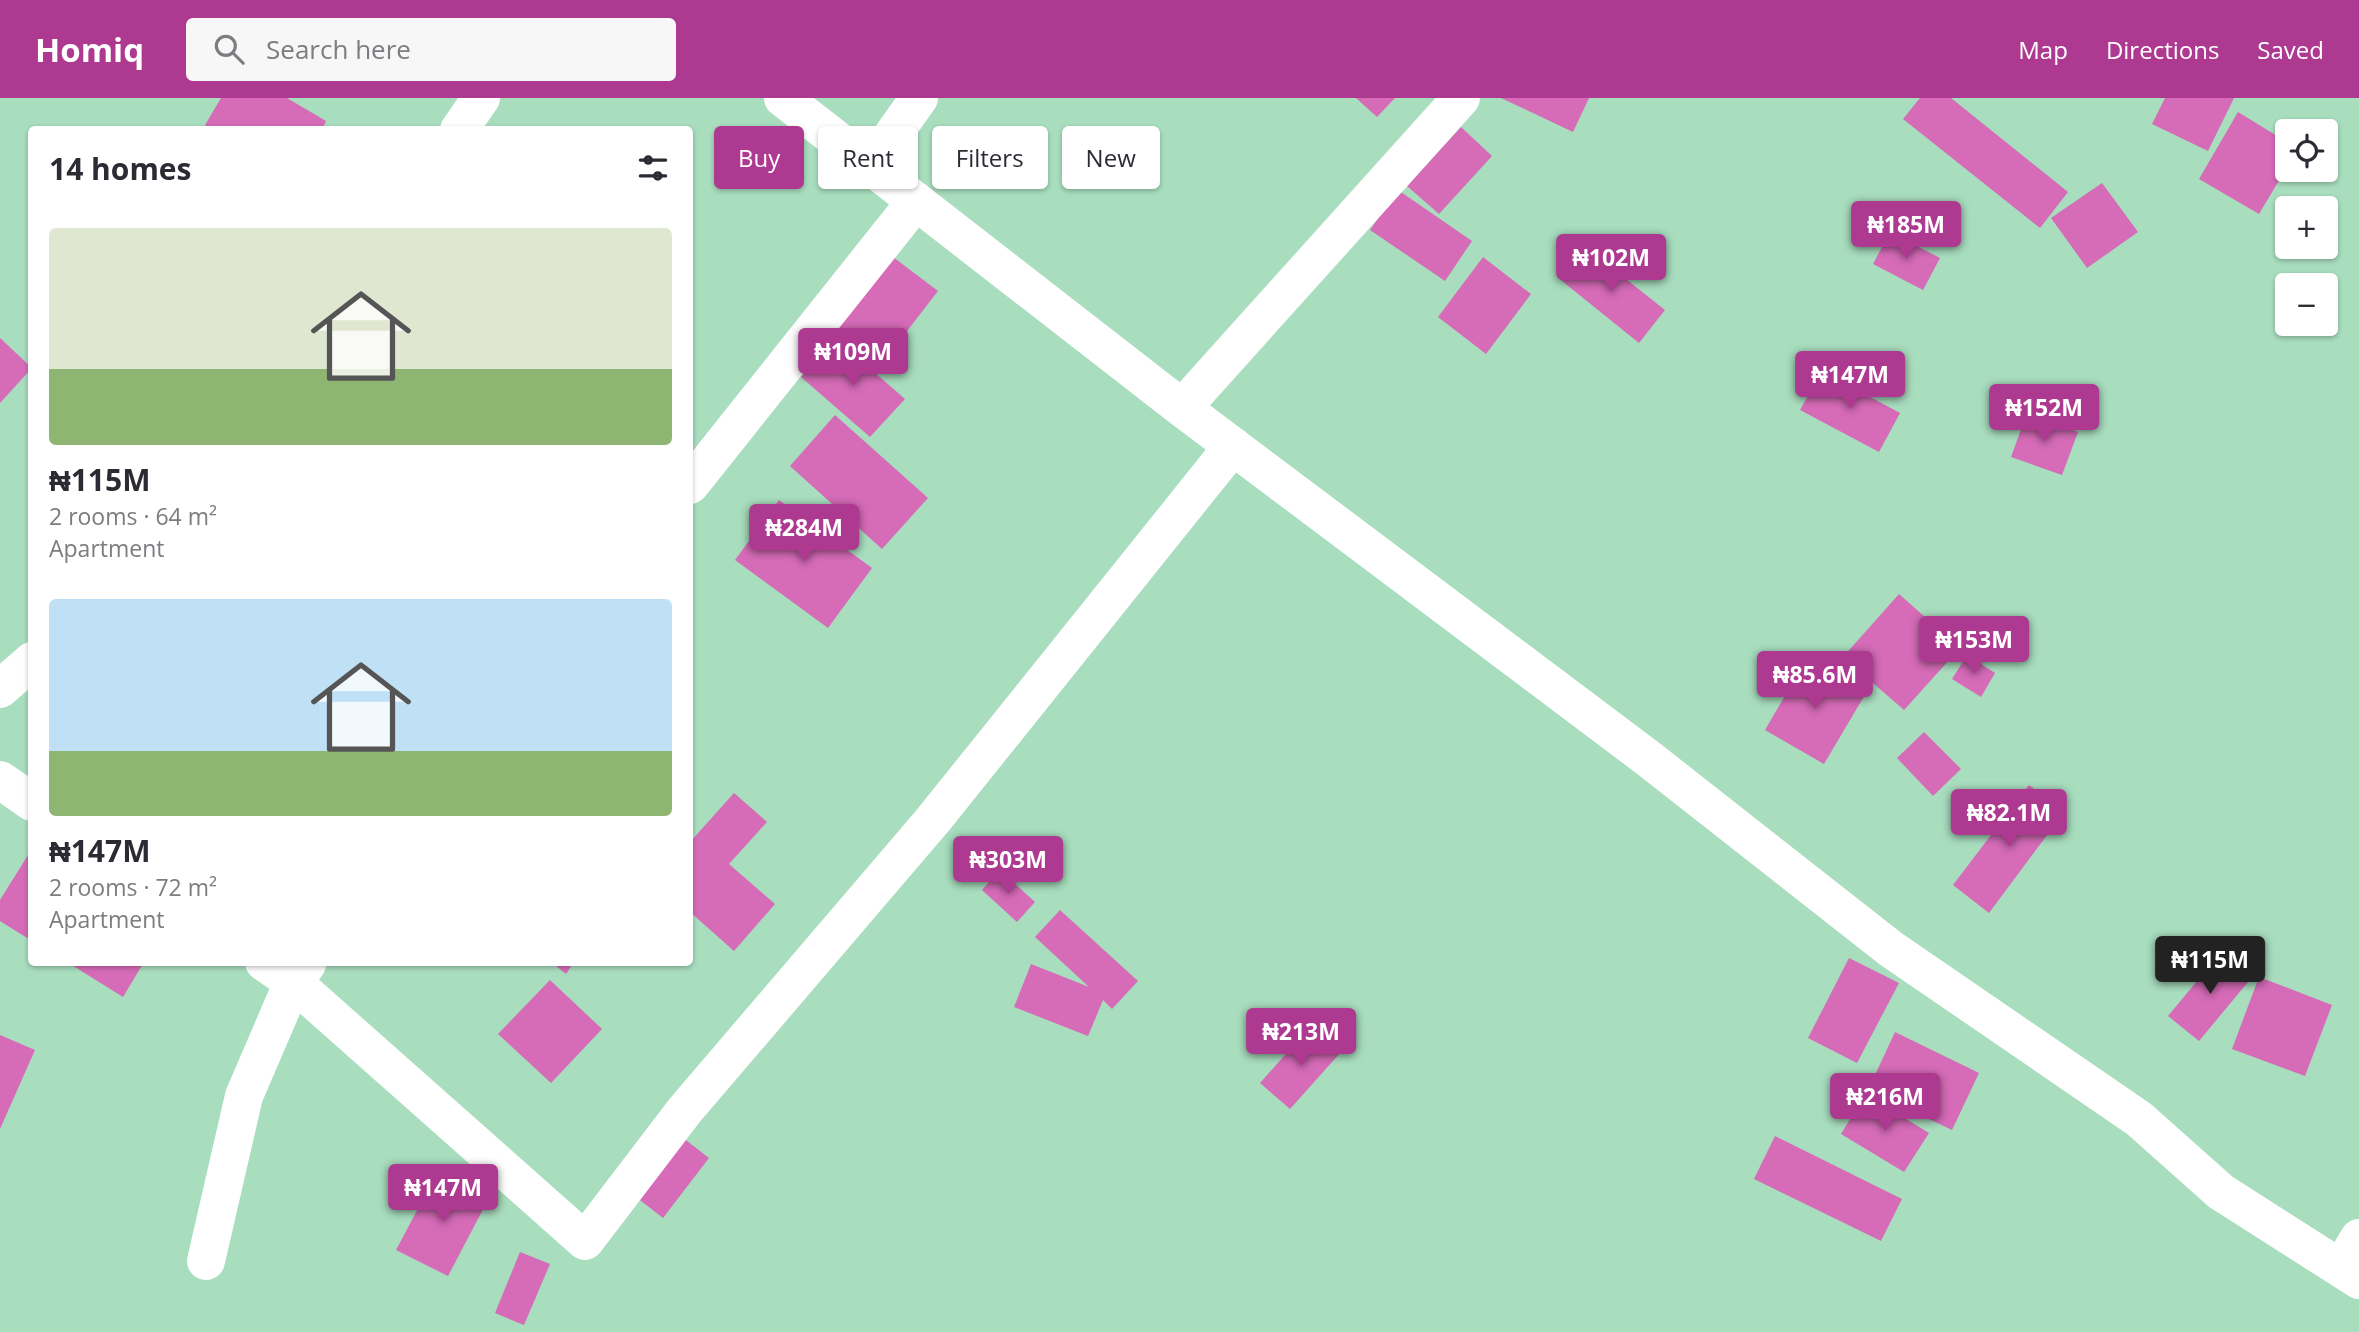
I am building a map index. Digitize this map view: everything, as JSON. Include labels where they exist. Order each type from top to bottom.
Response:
[{"type":"street","points":[[462,126],[481,98]]},
{"type":"street","points":[[783,98],[818,126]]},
{"type":"street","points":[[899,126],[919,98]]},
{"type":"street","points":[[1182,408],[1461,98]]},
{"type":"street","points":[[900,189],[1182,408],[1649,759],[1892,949],[2139,1119],[2221,1192],[2353,1262]]},
{"type":"street","points":[[693,481],[916,201]]},
{"type":"street","points":[[206,1261],[244,1096],[289,969],[584,1241],[685,1110],[933,820],[1233,446]]},
{"type":"street","points":[[0,689],[28,664]]},
{"type":"street","points":[[0,780],[28,799]]},
{"type":"building","points":[[221,98],[287,98],[326,121],[324,126],[205,125]]},
{"type":"building","points":[[1356,98],[1395,98],[1377,117]]},
{"type":"building","points":[[1501,98],[1589,98],[1573,132]]},
{"type":"building","points":[[1920,98],[1951,98],[2068,192],[2040,228],[1903,119]]},
{"type":"building","points":[[2165,98],[2234,98],[2208,151],[2152,124]]},
{"type":"building","points":[[2238,112],[2275,135],[2275,182],[2278,182],[2259,214],[2199,179]]},
{"type":"building","points":[[1461,127],[1492,156],[1439,214],[1407,186]]},
{"type":"building","points":[[2102,183],[2138,232],[2087,268],[2051,218]]},
{"type":"building","points":[[1398,190],[1472,241],[1445,281],[1370,230]]},
{"type":"building","points":[[1890,232],[1940,258],[1923,290],[1873,264]]},
{"type":"building","points":[[1583,245],[1665,310],[1639,343],[1557,277]]},
{"type":"building","points":[[893,257],[938,291],[880,366],[835,332]]},
{"type":"building","points":[[1483,257],[1531,294],[1486,354],[1438,317]]},
{"type":"building","points":[[0,338],[28,364],[28,372],[0,403]]},
{"type":"building","points":[[835,338],[905,399],[870,437],[801,377]]},
{"type":"building","points":[[1822,371],[1900,413],[1879,452],[1800,410]]},
{"type":"building","points":[[2027,413],[2078,432],[2062,475],[2011,457]]},
{"type":"building","points":[[835,415],[928,498],[882,549],[790,466]]},
{"type":"building","points":[[779,500],[872,568],[828,628],[735,560]]},
{"type":"building","points":[[1899,594],[1960,648],[1904,710],[1843,657]]},
{"type":"building","points":[[1967,655],[1995,673],[1981,697],[1952,679]]},
{"type":"building","points":[[1807,658],[1866,693],[1824,764],[1765,730]]},
{"type":"building","points":[[1924,732],[1961,769],[1933,796],[1897,758]]},
{"type":"building","points":[[2029,785],[2065,811],[1989,913],[1953,885]]},
{"type":"building","points":[[734,793],[767,822],[729,864],[775,904],[734,951],[693,915],[693,839]]},
{"type":"building","points":[[28,855],[28,938],[0,921],[0,900]]},
{"type":"building","points":[[1000,870],[1035,902],[1017,922],[982,890]]},
{"type":"building","points":[[1060,910],[1138,981],[1112,1009],[1103,1000],[1088,1036],[1014,1007],[1031,964],[1089,987],[1035,937]]},
{"type":"building","points":[[2222,951],[2253,976],[2199,1041],[2168,1016]]},
{"type":"building","points":[[1849,958],[1899,983],[1857,1063],[1808,1038]]},
{"type":"building","points":[[73,966],[142,966],[123,997]]},
{"type":"building","points":[[556,966],[571,966],[566,974]]},
{"type":"building","points":[[2259,977],[2332,1005],[2305,1076],[2232,1049]]},
{"type":"building","points":[[550,980],[602,1029],[551,1083],[498,1034]]},
{"type":"building","points":[[1311,1026],[1341,1052],[1290,1109],[1260,1083]]},
{"type":"building","points":[[1895,1032],[1979,1073],[1952,1130],[1868,1090]]},
{"type":"building","points":[[0,1035],[35,1050],[0,1129]]},
{"type":"building","points":[[1865,1094],[1929,1133],[1904,1172],[1841,1134]]},
{"type":"building","points":[[674,1131],[709,1158],[663,1218],[627,1190]]},
{"type":"building","points":[[1775,1136],[1902,1199],[1881,1241],[1754,1179]]},
{"type":"building","points":[[438,1171],[489,1198],[448,1276],[396,1250]]},
{"type":"building","points":[[520,1252],[550,1264],[524,1325],[495,1313]]}]
